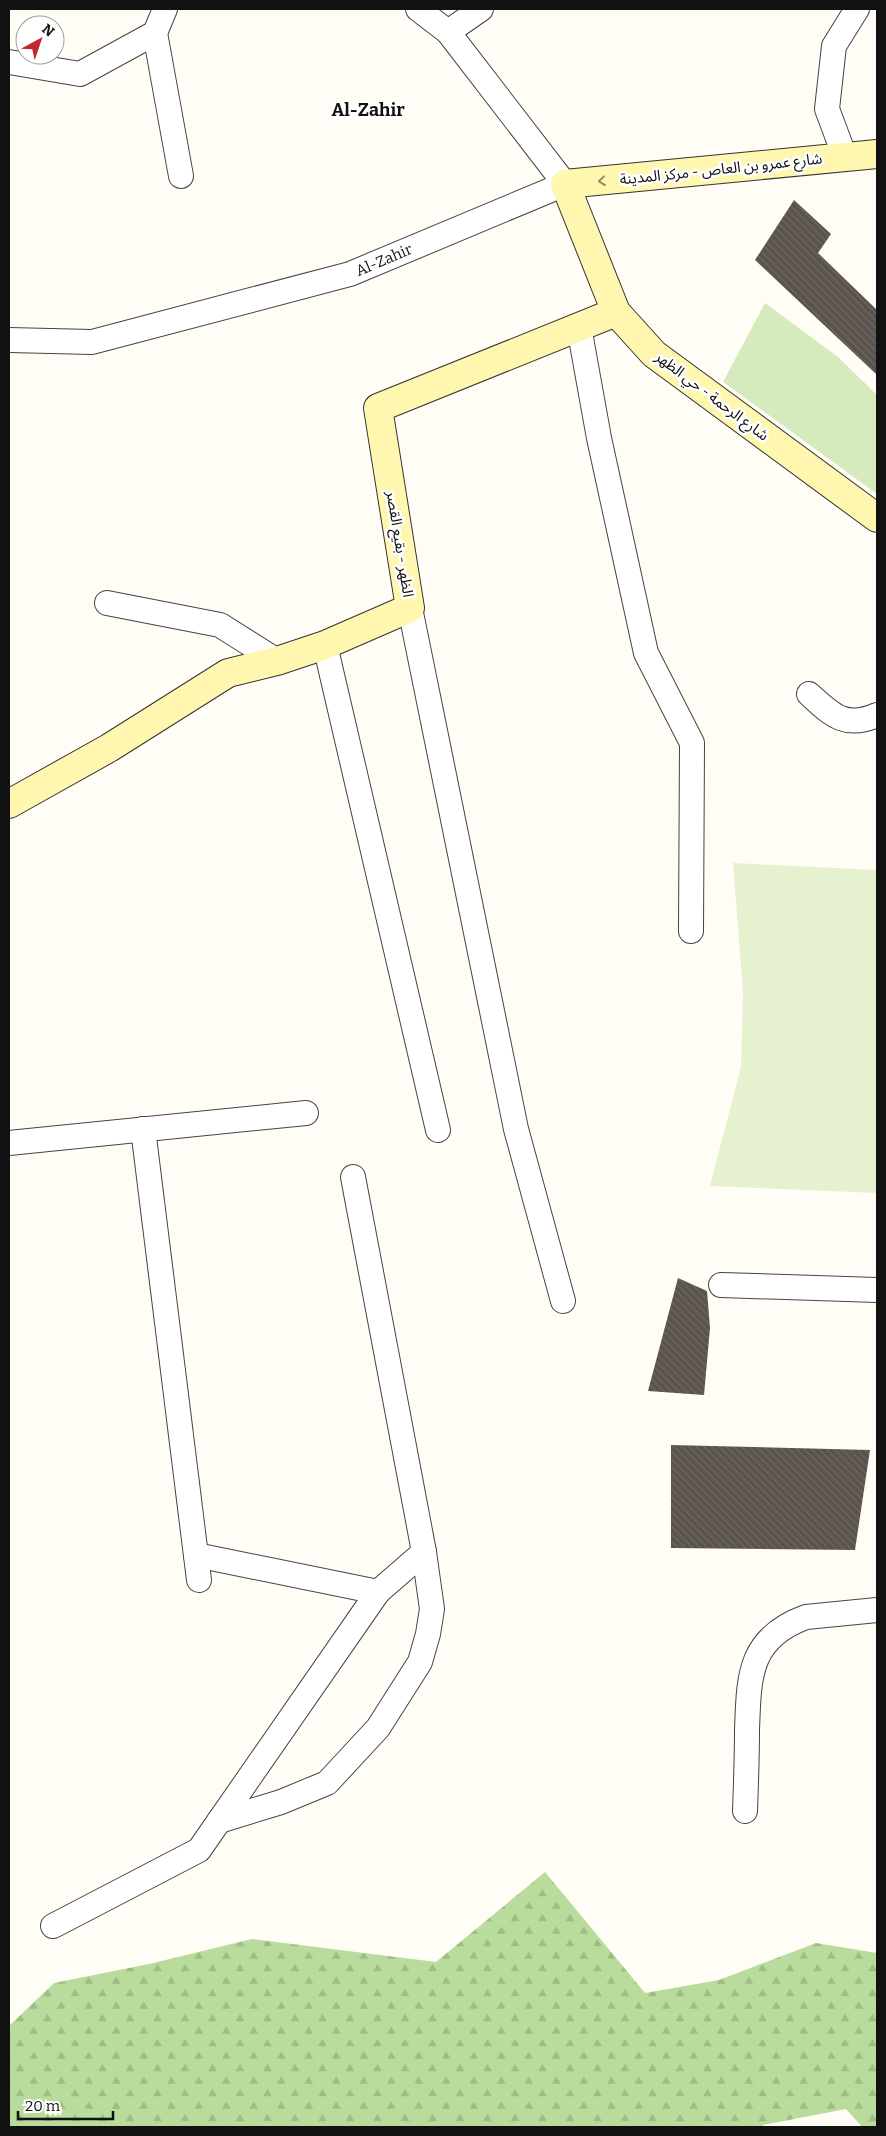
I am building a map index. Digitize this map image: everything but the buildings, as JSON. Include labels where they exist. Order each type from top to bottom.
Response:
[{"type":"street","points":[[165,9],[155,33],[181,176]]},
{"type":"street","points":[[418,9],[448,32],[565,184]]},
{"type":"street","points":[[448,32],[482,9]]},
{"type":"street","points":[[845,157],[827,109],[834,46],[857,9]]},
{"type":"street","points":[[9,62],[80,74],[155,33]]},
{"type":"street","name":"شارع عمرو بن العاص - مركز المدينة","points":[[565,184],[877,154]]},
{"type":"street","name":"شارع الرحمة - حي الظهر","points":[[565,184],[616,312],[654,354],[877,518]]},
{"type":"street","name":"Al-Zahir","points":[[9,340],[92,342],[350,274],[565,184]]},
{"type":"street","name":"الظهر - بقيع القصر","points":[[9,804],[108,748],[228,672],[277,661],[325,645],[410,608],[378,408],[616,312]]},
{"type":"street","points":[[579,327],[603,458],[646,653],[692,743],[691,931]]},
{"type":"street","points":[[108,603],[220,625],[277,661]]},
{"type":"street","points":[[410,608],[516,1129],[563,1301]]},
{"type":"street","points":[[325,645],[438,1130]]},
{"type":"street","points":[[810,694],[829,712],[842,719],[857,721],[877,715]]},
{"type":"street","points":[[9,1143],[306,1113]]},
{"type":"street","points":[[144,1130],[199,1580]]},
{"type":"street","points":[[219,1821],[281,1802],[327,1783],[378,1728],[420,1662],[428,1634],[432,1609],[424,1552],[353,1177]]},
{"type":"street","points":[[721,1285],[877,1290]]},
{"type":"street","points":[[53,1926],[199,1850],[378,1592],[424,1552]]},
{"type":"street","points":[[196,1555],[378,1592]]},
{"type":"street","points":[[745,1811],[748,1686],[759,1652],[775,1634],[801,1619],[819,1615],[877,1610]]},
{"type":"green space","points":[[765,303],[838,357],[877,395],[877,494],[723,382]]},
{"type":"green space","points":[[733,863],[877,870],[877,1193],[710,1186],[741,1067],[743,992]]},
{"type":"green space","points":[[545,1872],[645,1993],[719,1980],[816,1943],[877,1953],[877,2127],[862,2127],[846,2109],[763,2125],[763,2127],[9,2127],[9,2026],[54,1983],[149,1964],[252,1939],[436,1962]]},
{"type":"district","name":"Al-Zahir","points":[[368,110]]}]
